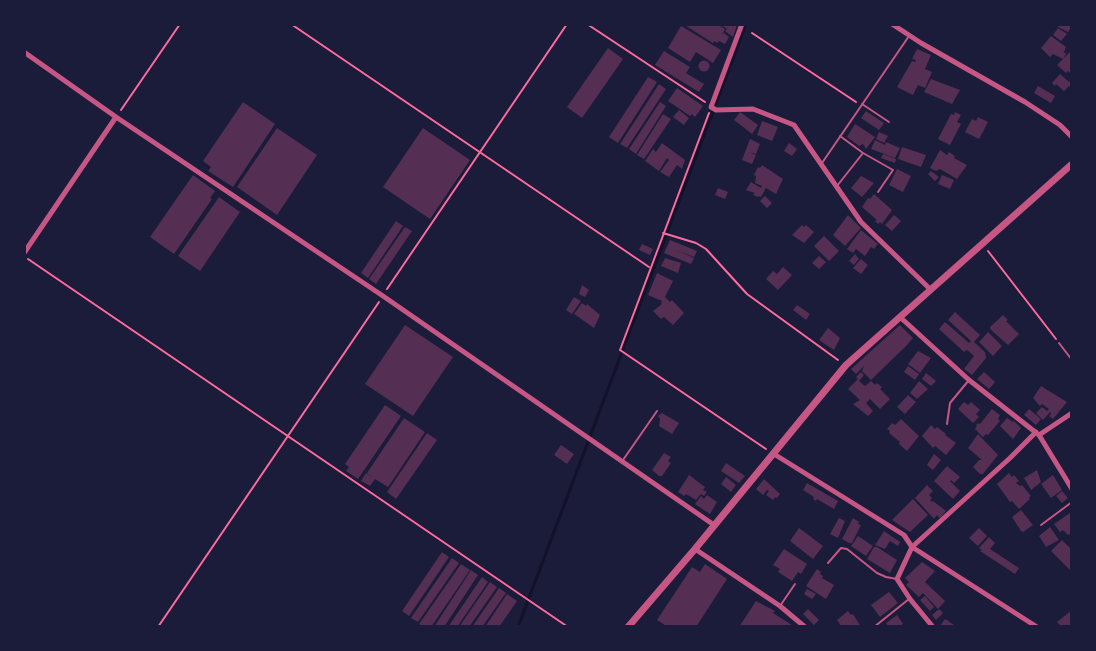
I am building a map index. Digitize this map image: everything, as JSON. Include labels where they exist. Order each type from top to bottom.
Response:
[{"type":"street","points":[[742,24],[711,107],[716,110],[753,109],[794,125],[861,222],[931,290]]},
{"type":"street","points":[[892,24],[1025,102],[1060,125],[1072,137]]},
{"type":"street","points":[[24,52],[116,117],[623,460],[714,525]]},
{"type":"street","points":[[24,255],[116,117]]},
{"type":"street","points":[[628,627],[696,549],[846,365],[1072,164]]},
{"type":"street","points":[[900,317],[969,380],[1038,433],[1072,489]]},
{"type":"street","points":[[933,627],[897,579],[912,547],[1038,433],[1072,413]]},
{"type":"street","points":[[774,454],[904,535],[912,547],[1037,627]]},
{"type":"street","points":[[696,549],[780,606],[805,627]]},
{"type":"lane","points":[[821,165],[909,35]]},
{"type":"lane","points":[[861,105],[889,122]]},
{"type":"lane","points":[[840,136],[863,153],[893,170],[878,192]]},
{"type":"lane","points":[[836,187],[863,153]]},
{"type":"lane","points":[[1059,343],[1072,360]]},
{"type":"lane","points":[[947,424],[950,403],[969,380]]},
{"type":"lane","points":[[623,460],[657,411]]},
{"type":"lane","points":[[1041,525],[1072,502]]},
{"type":"lane","points":[[828,563],[841,548],[847,549],[877,573],[897,579]]},
{"type":"lane","points":[[780,606],[795,584]]},
{"type":"lane","points":[[874,627],[910,599]]},
{"type":"path","points":[[116,117],[180,24]]},
{"type":"path","points":[[291,24],[649,267]]},
{"type":"path","points":[[158,627],[567,24]]},
{"type":"path","points":[[587,24],[711,107],[649,267],[620,350],[774,454]]},
{"type":"path","points":[[752,33],[861,105]]},
{"type":"path","points":[[663,233],[696,243],[706,249],[747,294],[846,365]]},
{"type":"path","points":[[983,244],[1059,343]]},
{"type":"path","points":[[24,255],[568,627]]},
{"type":"building","points":[[683,24],[717,24],[725,29],[722,35],[724,33],[729,37],[725,44],[719,41],[713,43]]},
{"type":"building","points":[[720,24],[737,25],[733,37],[725,31],[727,29]]},
{"type":"building","points":[[1060,24],[1072,24],[1072,26],[1068,32],[1058,27]]},
{"type":"building","points":[[681,26],[721,50],[713,63],[696,52],[690,62],[668,48]]},
{"type":"building","points":[[1058,28],[1067,34],[1061,41],[1053,35]]},
{"type":"building","points":[[1051,36],[1066,47],[1063,59],[1053,54],[1050,57],[1041,48]]},
{"type":"building","points":[[608,48],[623,59],[582,118],[567,107]]},
{"type":"building","points":[[917,49],[931,55],[925,69],[932,72],[925,88],[918,85],[913,95],[897,87],[912,61],[915,62],[916,60],[912,59]]},
{"type":"building","points":[[1072,50],[1072,75],[1057,65]]},
{"type":"building","points":[[664,51],[690,67],[686,73],[704,84],[699,92],[655,65]]},
{"type":"building","points":[[704,60],[710,66],[704,72],[698,66]]},
{"type":"building","points":[[1060,74],[1069,82],[1072,78],[1072,89],[1069,86],[1064,91],[1052,83]]},
{"type":"building","points":[[648,77],[657,82],[618,143],[609,137]]},
{"type":"building","points":[[931,79],[960,90],[952,104],[924,92]]},
{"type":"building","points":[[659,84],[666,89],[627,148],[620,144]]},
{"type":"building","points":[[1038,86],[1055,96],[1051,103],[1034,93]]},
{"type":"building","points":[[677,88],[703,106],[695,117],[668,101]]},
{"type":"building","points":[[243,102],[275,124],[233,187],[208,171],[211,167],[203,161]]},
{"type":"building","points":[[660,102],[666,106],[636,154],[629,149]]},
{"type":"building","points":[[679,110],[689,118],[684,125],[673,117]]},
{"type":"building","points":[[866,111],[884,123],[879,130],[861,118]]},
{"type":"building","points":[[740,112],[758,125],[752,134],[734,120]]},
{"type":"building","points":[[955,112],[961,115],[957,122],[961,124],[950,145],[938,139],[951,114],[954,115]]},
{"type":"building","points":[[663,114],[671,119],[644,159],[637,155]]},
{"type":"building","points":[[978,117],[988,122],[979,139],[965,132],[972,119],[976,121]]},
{"type":"building","points":[[762,121],[778,127],[772,141],[757,135]]},
{"type":"building","points":[[855,124],[875,137],[866,149],[863,144],[859,146],[847,137]]},
{"type":"building","points":[[277,128],[317,155],[277,215],[237,187]]},
{"type":"building","points":[[423,128],[470,160],[430,219],[383,187]]},
{"type":"building","points":[[879,132],[888,136],[884,143],[876,139]]},
{"type":"building","points":[[750,139],[760,144],[756,154],[748,152],[756,155],[752,164],[742,160]]},
{"type":"building","points":[[875,140],[900,148],[895,158],[871,149]]},
{"type":"building","points":[[662,143],[685,160],[682,169],[677,165],[669,177],[660,172],[669,160],[667,158],[659,171],[645,161],[653,149],[656,152]]},
{"type":"building","points":[[789,143],[797,149],[792,156],[784,151]]},
{"type":"building","points":[[902,147],[926,155],[921,167],[898,159]]},
{"type":"building","points":[[940,150],[947,155],[949,152],[955,156],[954,158],[967,165],[957,179],[940,169],[936,171],[930,168]]},
{"type":"building","points":[[883,154],[896,159],[895,163],[881,158]]},
{"type":"building","points":[[762,165],[783,179],[776,194],[766,188],[761,197],[758,197],[753,195],[755,193],[746,190],[751,182],[761,188],[762,186],[755,183],[756,176],[754,175],[758,167]]},
{"type":"building","points":[[897,169],[911,176],[903,192],[889,185]]},
{"type":"building","points":[[931,171],[939,177],[935,181],[928,174]]},
{"type":"building","points":[[193,175],[215,191],[210,198],[212,199],[174,254],[150,237]]},
{"type":"building","points":[[942,175],[954,180],[950,189],[938,184]]},
{"type":"building","points":[[861,176],[874,183],[862,197],[851,188]]},
{"type":"building","points":[[718,188],[728,192],[725,199],[715,195]]},
{"type":"building","points":[[874,194],[892,210],[882,224],[880,222],[878,224],[875,221],[877,220],[862,207]]},
{"type":"building","points":[[765,196],[772,203],[767,208],[760,201]]},
{"type":"building","points":[[219,197],[240,212],[200,271],[178,256]]},
{"type":"building","points":[[848,215],[861,228],[845,246],[833,235]]},
{"type":"building","points":[[894,215],[901,221],[892,231],[885,225]]},
{"type":"building","points":[[396,221],[403,226],[368,278],[361,273]]},
{"type":"building","points":[[802,225],[804,227],[806,225],[814,232],[804,243],[792,235]]},
{"type":"building","points":[[405,227],[412,231],[376,284],[369,279]]},
{"type":"building","points":[[861,230],[878,244],[874,249],[871,247],[865,256],[856,249],[853,253],[847,249]]},
{"type":"building","points":[[824,236],[839,251],[829,261],[814,246]]},
{"type":"building","points":[[670,240],[697,251],[694,257],[676,250],[694,258],[691,264],[664,253]]},
{"type":"building","points":[[642,244],[653,249],[650,255],[639,250]]},
{"type":"building","points":[[855,254],[859,259],[854,265],[849,261]]},
{"type":"building","points":[[819,256],[826,262],[819,269],[812,263]]},
{"type":"building","points":[[665,258],[681,263],[678,273],[661,266]]},
{"type":"building","points":[[861,259],[868,265],[861,274],[853,268]]},
{"type":"building","points":[[783,267],[792,275],[778,290],[766,279],[773,271],[777,274]]},
{"type":"building","points":[[657,273],[673,281],[665,297],[670,302],[672,300],[684,313],[673,325],[664,317],[661,319],[653,311],[662,304],[662,301],[648,295]]},
{"type":"building","points":[[582,285],[589,290],[585,297],[579,294]]},
{"type":"building","points":[[574,297],[581,301],[572,314],[566,310]]},
{"type":"building","points":[[582,303],[586,306],[587,304],[600,315],[594,328],[574,314]]},
{"type":"building","points":[[797,305],[810,314],[806,320],[793,310]]},
{"type":"building","points":[[955,312],[980,335],[974,342],[985,352],[986,358],[972,375],[964,369],[974,356],[967,350],[964,352],[939,329],[945,322],[969,343],[971,341],[948,320]]},
{"type":"building","points":[[1003,315],[1019,334],[1008,345],[990,327]]},
{"type":"building","points":[[405,325],[453,357],[413,416],[365,384]]},
{"type":"building","points":[[900,325],[913,338],[871,380],[862,371],[864,366],[856,374],[851,369]]},
{"type":"building","points":[[828,328],[840,338],[834,350],[819,340]]},
{"type":"building","points":[[988,332],[1002,346],[993,356],[979,342]]},
{"type":"building","points":[[918,351],[931,358],[920,373],[908,364]]},
{"type":"building","points":[[908,366],[919,374],[915,380],[904,372]]},
{"type":"building","points":[[861,372],[864,375],[859,381],[865,386],[871,381],[875,385],[877,383],[890,399],[880,409],[870,399],[866,403],[873,411],[868,416],[853,404],[860,400],[848,389],[858,379],[856,377]]},
{"type":"building","points":[[984,372],[995,382],[989,389],[977,379]]},
{"type":"building","points":[[926,373],[936,381],[931,386],[922,379]]},
{"type":"building","points":[[919,381],[928,389],[917,399],[910,393]]},
{"type":"building","points":[[1041,386],[1067,402],[1053,419],[1049,416],[1050,412],[1043,420],[1036,413],[1042,407],[1047,411],[1049,409],[1042,404],[1040,406],[1033,398]]},
{"type":"building","points":[[908,395],[916,402],[905,414],[897,407]]},
{"type":"building","points":[[964,402],[968,405],[971,402],[980,410],[976,414],[979,417],[973,423],[958,409]]},
{"type":"building","points":[[385,405],[401,416],[358,479],[346,471],[349,467],[345,464]]},
{"type":"building","points":[[992,409],[1000,415],[998,419],[1000,421],[988,435],[983,437],[975,429],[976,425],[980,424]]},
{"type":"building","points":[[1029,409],[1041,419],[1036,425],[1024,415]]},
{"type":"building","points":[[662,413],[679,423],[672,434],[659,426],[658,416]]},
{"type":"building","points":[[404,418],[425,432],[388,487],[375,479],[370,486],[361,481],[366,473],[373,478],[367,473]]},
{"type":"building","points":[[1007,418],[1021,428],[1013,439],[1000,426]]},
{"type":"building","points":[[901,419],[919,436],[907,451],[887,429],[892,423],[895,425]]},
{"type":"building","points":[[931,425],[935,429],[937,427],[956,443],[946,455],[935,446],[933,448],[922,436]]},
{"type":"building","points":[[427,433],[437,440],[396,499],[387,492]]},
{"type":"building","points":[[978,434],[998,455],[983,474],[973,467],[979,460],[982,460],[968,448]]},
{"type":"building","points":[[561,445],[574,454],[567,464],[554,455]]},
{"type":"building","points":[[664,453],[671,457],[668,461],[671,463],[662,476],[659,476],[652,470]]},
{"type":"building","points":[[934,454],[941,460],[933,470],[927,465]]},
{"type":"building","points":[[726,463],[745,476],[739,483],[721,471]]},
{"type":"building","points":[[947,466],[960,477],[954,483],[950,481],[960,491],[953,499],[934,481]]},
{"type":"building","points":[[1037,470],[1041,482],[1031,490],[1024,478]]},
{"type":"building","points":[[1009,473],[1012,477],[1014,475],[1019,481],[1016,483],[1022,485],[1031,496],[1019,509],[1012,501],[1010,502],[997,484]]},
{"type":"building","points":[[689,475],[705,487],[703,490],[707,492],[704,496],[701,494],[696,500],[678,492]]},
{"type":"building","points":[[1053,475],[1062,490],[1051,498],[1041,484]]},
{"type":"building","points":[[726,477],[736,485],[731,492],[721,484]]},
{"type":"building","points":[[764,479],[780,494],[777,498],[773,500],[766,495],[769,491],[767,490],[763,495],[756,489]]},
{"type":"building","points":[[807,483],[838,501],[834,509],[817,499],[816,501],[803,490]]},
{"type":"building","points":[[927,485],[933,491],[929,495],[932,498],[930,500],[946,511],[940,518],[937,515],[934,519],[915,498]]},
{"type":"building","points":[[1062,491],[1068,498],[1062,503],[1056,496]]},
{"type":"building","points":[[707,495],[717,502],[710,514],[695,504],[701,496],[704,499]]},
{"type":"building","points":[[913,499],[928,515],[910,532],[892,520]]},
{"type":"building","points":[[1021,510],[1033,525],[1023,532],[1012,517]]},
{"type":"building","points":[[1070,513],[1072,533],[1068,535],[1063,530],[1060,532],[1054,524]]},
{"type":"building","points":[[839,518],[845,521],[838,538],[830,534]]},
{"type":"building","points":[[853,518],[861,525],[852,543],[849,543],[842,539]]},
{"type":"building","points":[[1050,527],[1059,540],[1046,547],[1039,536]]},
{"type":"building","points":[[799,528],[823,546],[813,559],[790,541]]},
{"type":"building","points":[[979,528],[987,536],[978,546],[969,538]]},
{"type":"building","points":[[884,531],[900,542],[898,546],[890,541],[885,549],[875,545]]},
{"type":"building","points":[[858,536],[873,546],[866,556],[851,546]]},
{"type":"building","points":[[989,537],[995,543],[990,549],[1019,568],[1015,574],[980,551],[982,550],[979,548]]},
{"type":"building","points":[[1062,540],[1072,550],[1070,570],[1051,551]]},
{"type":"building","points":[[874,547],[897,560],[890,573],[867,559]]},
{"type":"building","points":[[784,549],[807,564],[801,574],[798,572],[792,581],[778,572],[780,569],[773,565]]},
{"type":"building","points":[[442,552],[449,557],[409,616],[402,611]]},
{"type":"building","points":[[452,558],[459,563],[418,622],[411,618]]},
{"type":"building","points":[[922,562],[935,571],[925,582],[945,601],[938,609],[923,593],[919,597],[906,585],[909,582],[905,578]]},
{"type":"building","points":[[461,564],[470,570],[431,627],[419,624]]},
{"type":"building","points":[[705,564],[727,579],[696,627],[668,627],[657,620],[692,567],[700,572]]},
{"type":"building","points":[[817,569],[821,572],[822,578],[834,585],[826,599],[806,586]]},
{"type":"building","points":[[471,570],[478,575],[444,627],[434,627]]},
{"type":"building","points":[[482,577],[488,582],[457,627],[448,627]]},
{"type":"building","points":[[490,582],[497,587],[469,627],[459,627]]},
{"type":"building","points":[[499,588],[506,593],[482,627],[472,627]]},
{"type":"building","points":[[807,589],[816,594],[812,599],[804,594]]},
{"type":"building","points":[[889,592],[898,603],[880,617],[871,605]]},
{"type":"building","points":[[507,594],[517,601],[499,627],[485,627]]},
{"type":"building","points":[[925,596],[934,607],[930,611],[920,600]]},
{"type":"building","points":[[756,601],[775,611],[773,613],[795,627],[739,627]]},
{"type":"building","points":[[808,609],[819,620],[814,625],[803,614]]},
{"type":"building","points":[[939,609],[943,613],[936,620],[932,615]]},
{"type":"building","points":[[1072,610],[1072,627],[1062,627],[1057,622]]},
{"type":"building","points":[[848,611],[851,615],[853,614],[861,627],[842,627],[837,620]]},
{"type":"building","points":[[897,615],[903,624],[899,627],[889,627],[886,623]]},
{"type":"building","points":[[945,619],[954,625],[952,627],[940,626]]},
{"type":"waterway","points":[[518,627],[746,24]]}]
